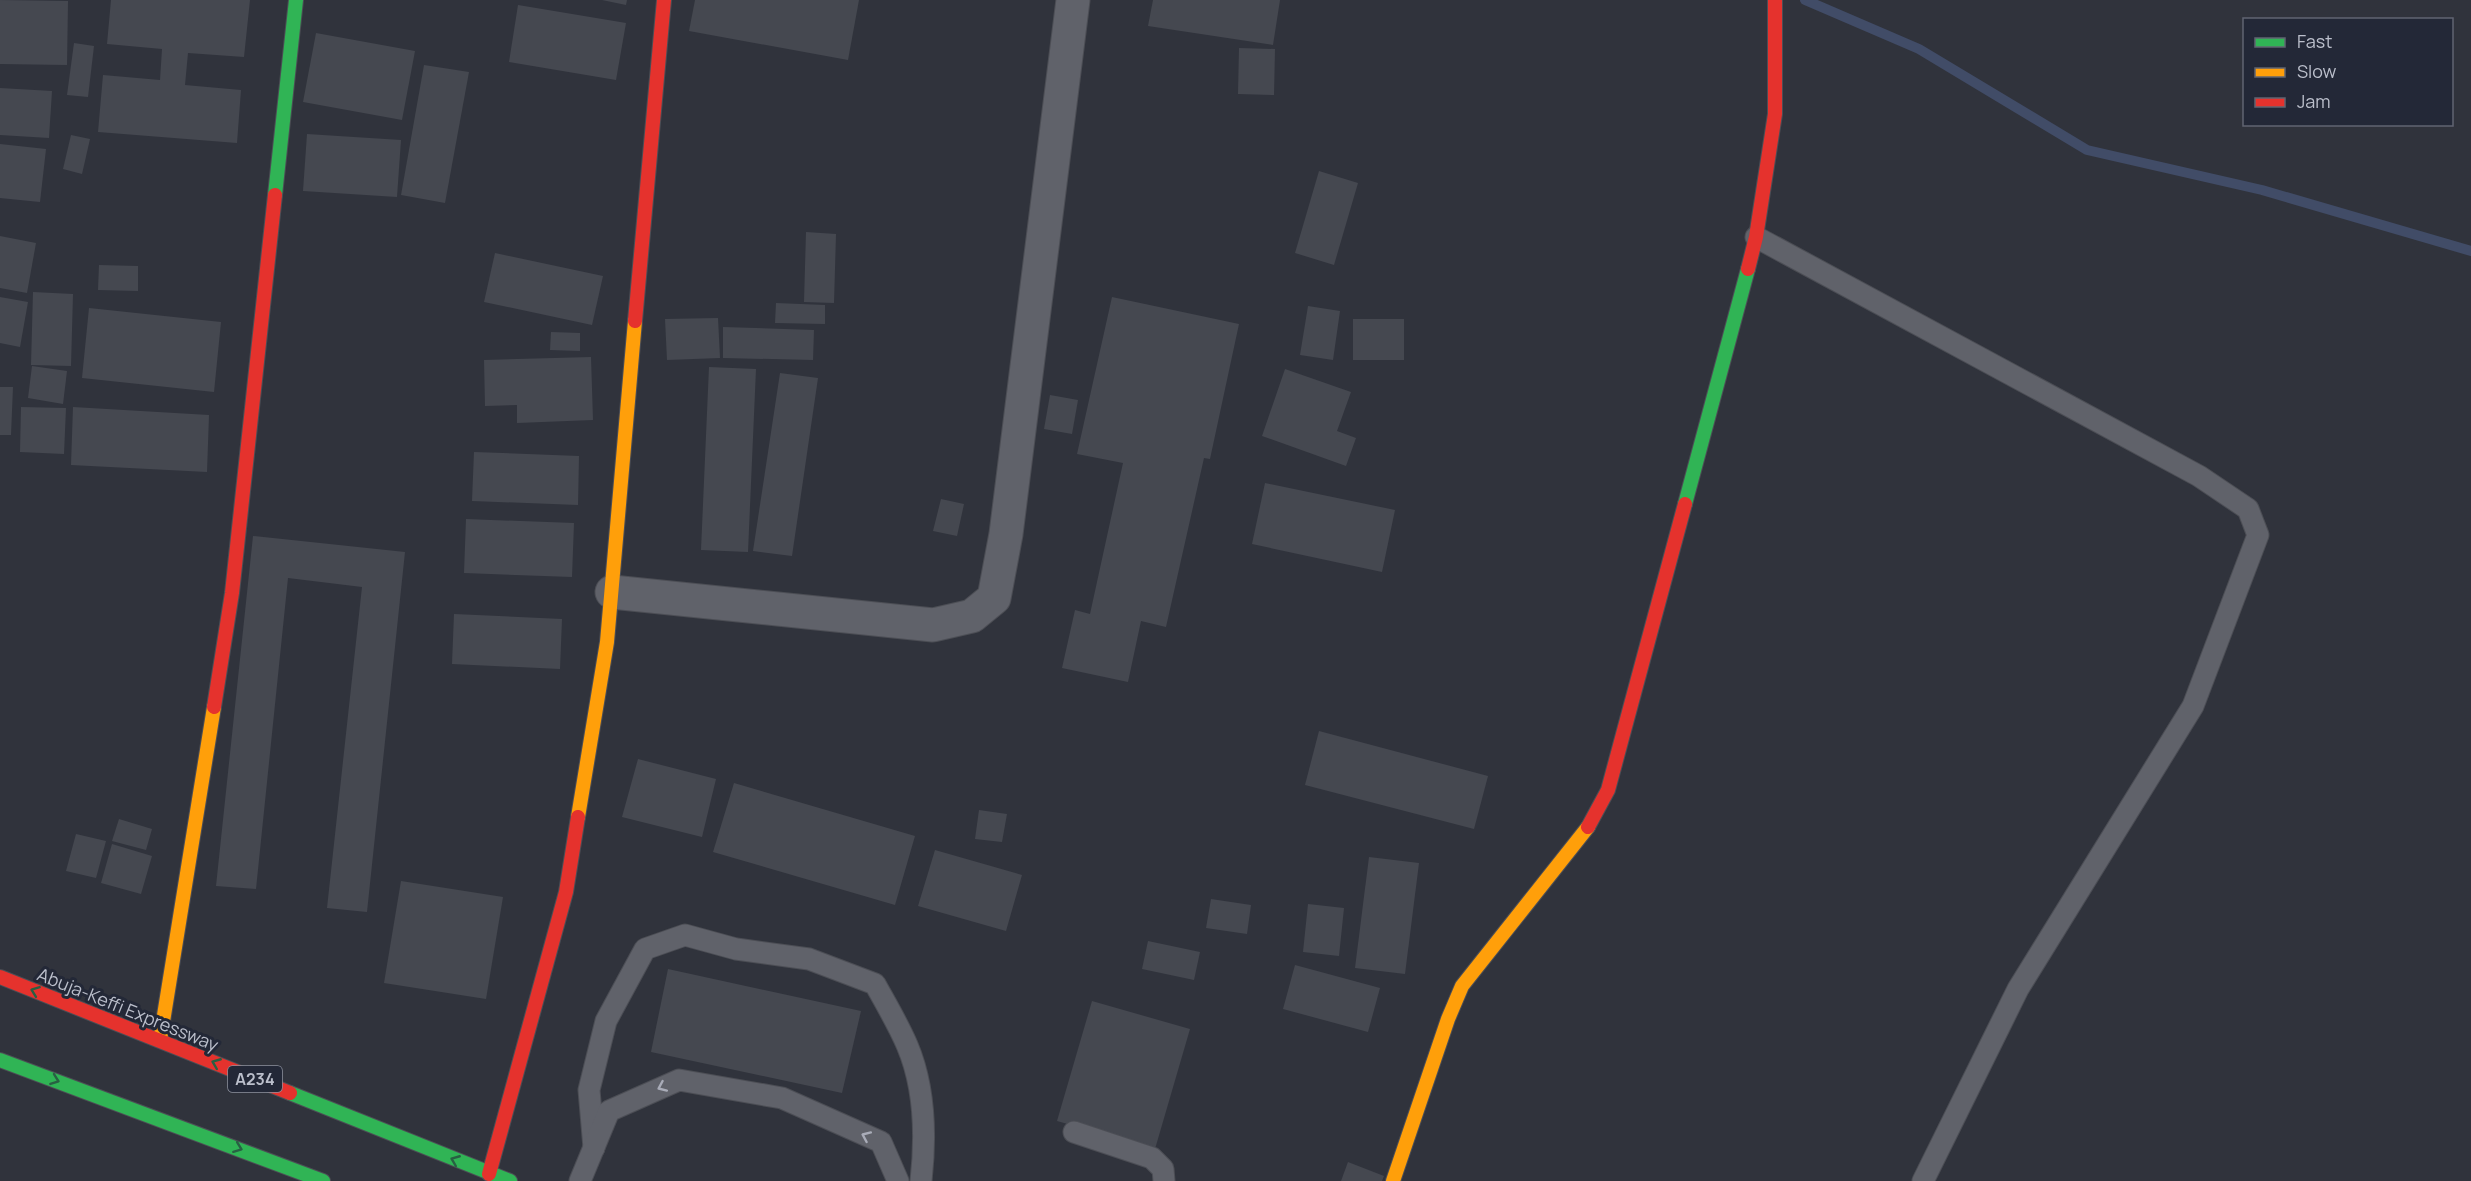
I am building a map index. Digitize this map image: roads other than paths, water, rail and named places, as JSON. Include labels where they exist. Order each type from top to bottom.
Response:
[{"type":"main road","points":[[160,1040],[232,593],[296,0]]},
{"type":"main road","points":[[489,1174],[567,892],[607,642],[664,0]]},
{"type":"main road","points":[[1393,1181],[1448,1019],[1462,986],[1590,825],[1608,790],[1756,237],[1775,114],[1775,0]]},
{"type":"main road","name":"Abuja-Keffi Expressway","points":[[0,977],[510,1181]]},
{"type":"main road","points":[[0,1060],[310,1179]]},
{"type":"street","points":[[612,592],[933,626],[972,616],[994,598],[1006,534],[1073,0]]},
{"type":"lane","points":[[1756,237],[2199,476],[2248,509],[2258,535],[2193,706],[2018,989],[1923,1181]]},
{"type":"lane","points":[[594,1148],[589,1090],[606,1021],[645,949],[685,935],[736,949],[809,959],[875,984],[908,1046],[920,1089],[925,1145],[921,1181]]},
{"type":"lane","points":[[580,1181],[609,1111],[679,1080],[782,1098],[881,1142],[898,1181]]},
{"type":"lane","points":[[1074,1132],[1152,1158],[1163,1169],[1164,1181]]},
{"type":"waterway","points":[[1805,0],[1919,49],[2087,150],[2262,190],[2471,251]]}]
